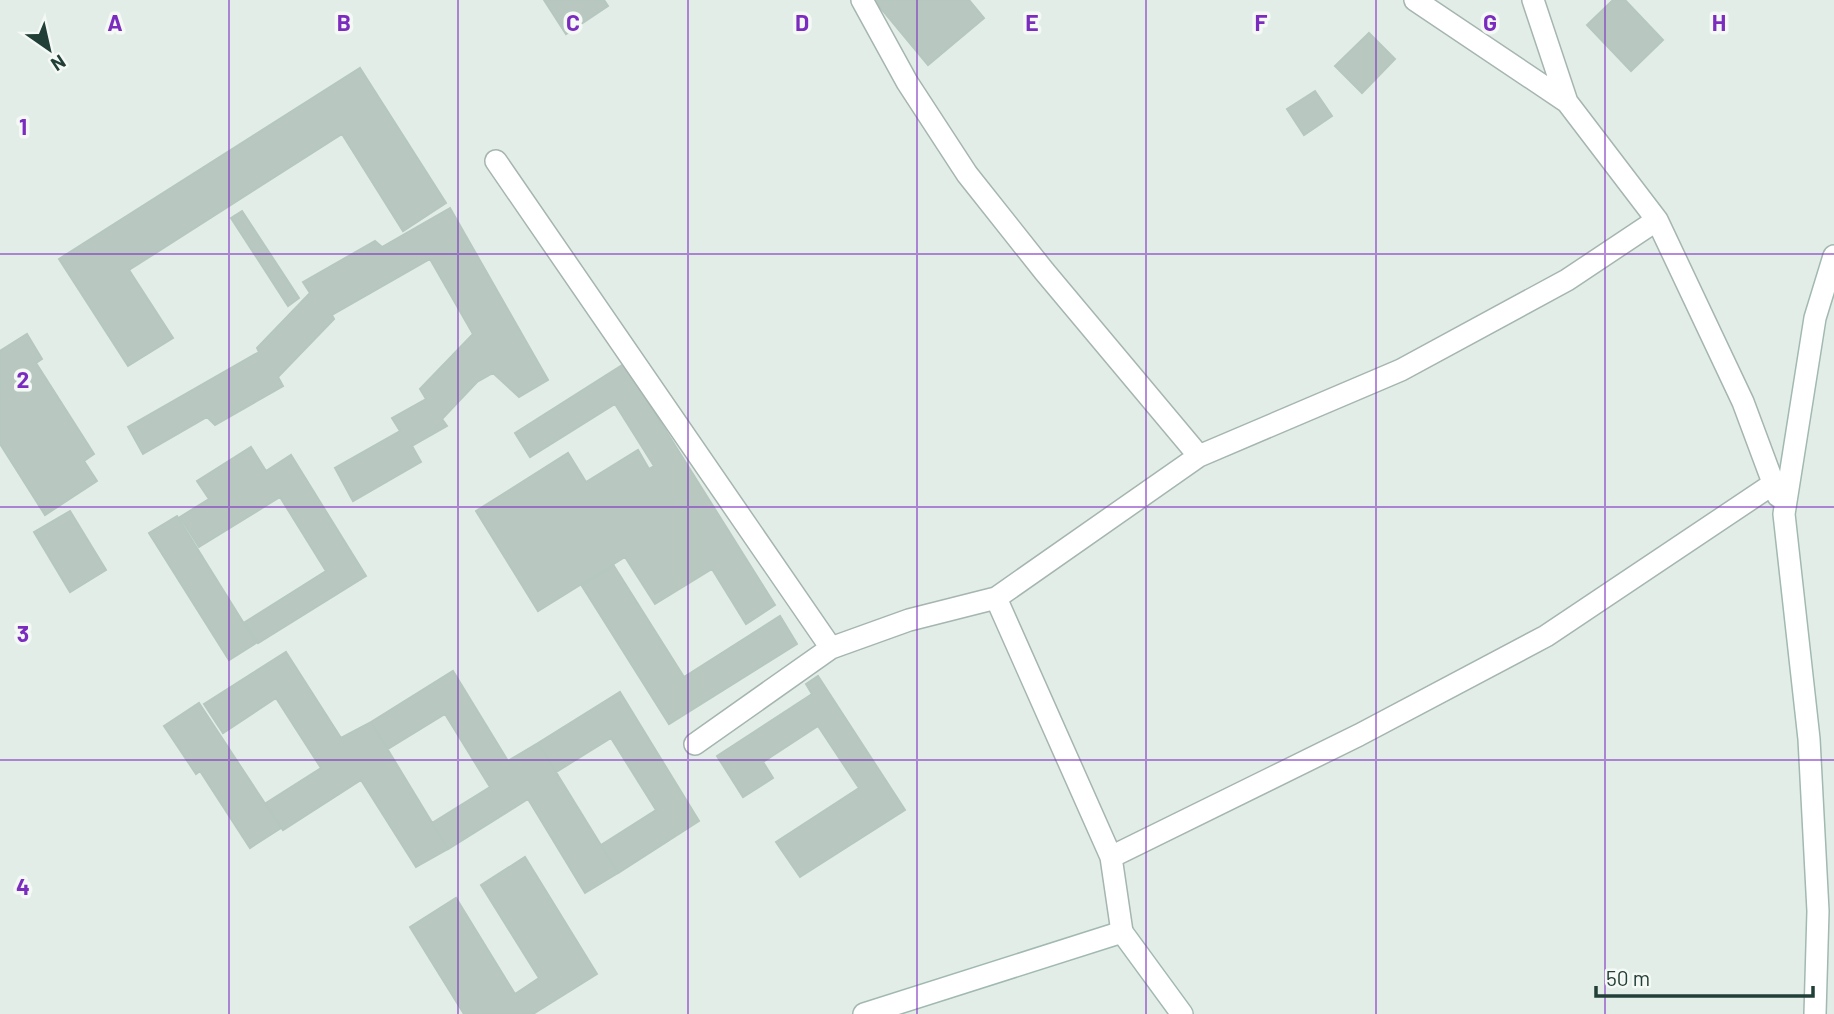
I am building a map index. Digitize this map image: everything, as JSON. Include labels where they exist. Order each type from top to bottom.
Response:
[{"type":"street","points":[[862,0],[907,82],[967,174],[1044,271],[1199,456]]},
{"type":"street","points":[[1415,0],[1567,102],[1657,220],[1743,402],[1784,514],[1809,739],[1818,911],[1815,1014]]},
{"type":"street","points":[[1533,0],[1567,102]]},
{"type":"street","points":[[496,161],[831,648]]},
{"type":"street","points":[[695,744],[831,648],[909,620],[996,598],[1199,456],[1401,370],[1567,280],[1657,220]]},
{"type":"street","points":[[1784,514],[1815,318],[1834,256]]},
{"type":"street","points":[[1111,857],[1359,735],[1536,642],[1773,484]]},
{"type":"street","points":[[996,598],[1111,857],[1122,932],[1182,1014]]},
{"type":"street","points":[[864,1014],[1122,932]]},
{"type":"building","points":[[544,0],[604,0],[608,6],[566,34]]},
{"type":"building","points":[[874,0],[969,0],[984,18],[928,65]]},
{"type":"building","points":[[1613,0],[1625,0],[1663,40],[1631,71],[1587,25]]},
{"type":"building","points":[[1369,33],[1395,59],[1362,93],[1335,66]]},
{"type":"building","points":[[360,68],[446,203],[403,231],[342,134],[129,270],[173,338],[128,366],[59,259]]},
{"type":"building","points":[[1315,91],[1332,116],[1304,135],[1287,109]]},
{"type":"building","points":[[450,208],[548,380],[519,397],[493,373],[477,382],[442,419],[447,426],[412,446],[421,462],[353,501],[335,468],[400,431],[392,418],[426,399],[420,389],[473,334],[430,259],[332,315],[334,319],[278,377],[283,386],[215,425],[207,417],[143,454],[128,427],[259,352],[257,348],[310,293],[303,282],[375,241],[382,247]]},
{"type":"building","points":[[242,211],[299,298],[288,306],[231,218]]},
{"type":"building","points":[[27,334],[42,359],[36,363],[94,454],[84,461],[97,481],[45,515],[0,444],[0,351]]},
{"type":"building","points":[[624,364],[775,605],[746,624],[712,569],[655,604],[625,557],[538,611],[476,511],[568,453],[586,482],[638,450],[649,469],[654,466],[615,404],[530,457],[515,433]]},
{"type":"building","points":[[251,447],[266,471],[291,455],[366,576],[258,643],[245,622],[326,571],[280,497],[199,547],[180,517],[209,499],[197,481]]},
{"type":"building","points":[[70,511],[106,570],[70,592],[34,532]]},
{"type":"building","points":[[177,516],[256,643],[229,660],[149,533]]},
{"type":"building","points":[[614,566],[684,677],[780,616],[797,644],[669,724],[582,586]]},
{"type":"building","points":[[286,652],[341,738],[371,722],[448,849],[416,867],[361,780],[283,830],[266,803],[321,768],[276,698],[223,733],[204,704]]},
{"type":"building","points":[[453,671],[508,761],[538,743],[618,873],[585,893],[528,799],[448,849],[432,823],[490,787],[445,714],[388,749],[371,722]]},
{"type":"building","points":[[818,676],[905,810],[800,877],[776,842],[859,788],[818,726],[763,762],[773,778],[743,797],[717,756],[812,694],[806,684]]},
{"type":"building","points":[[620,692],[699,821],[618,873],[601,845],[656,810],[611,738],[556,772],[538,743]]},
{"type":"building","points":[[199,703],[281,828],[250,848],[200,771],[196,774],[164,726]]},
{"type":"building","points":[[525,857],[597,974],[533,1014],[464,1014],[410,927],[456,898],[515,994],[539,978],[481,885]]}]
